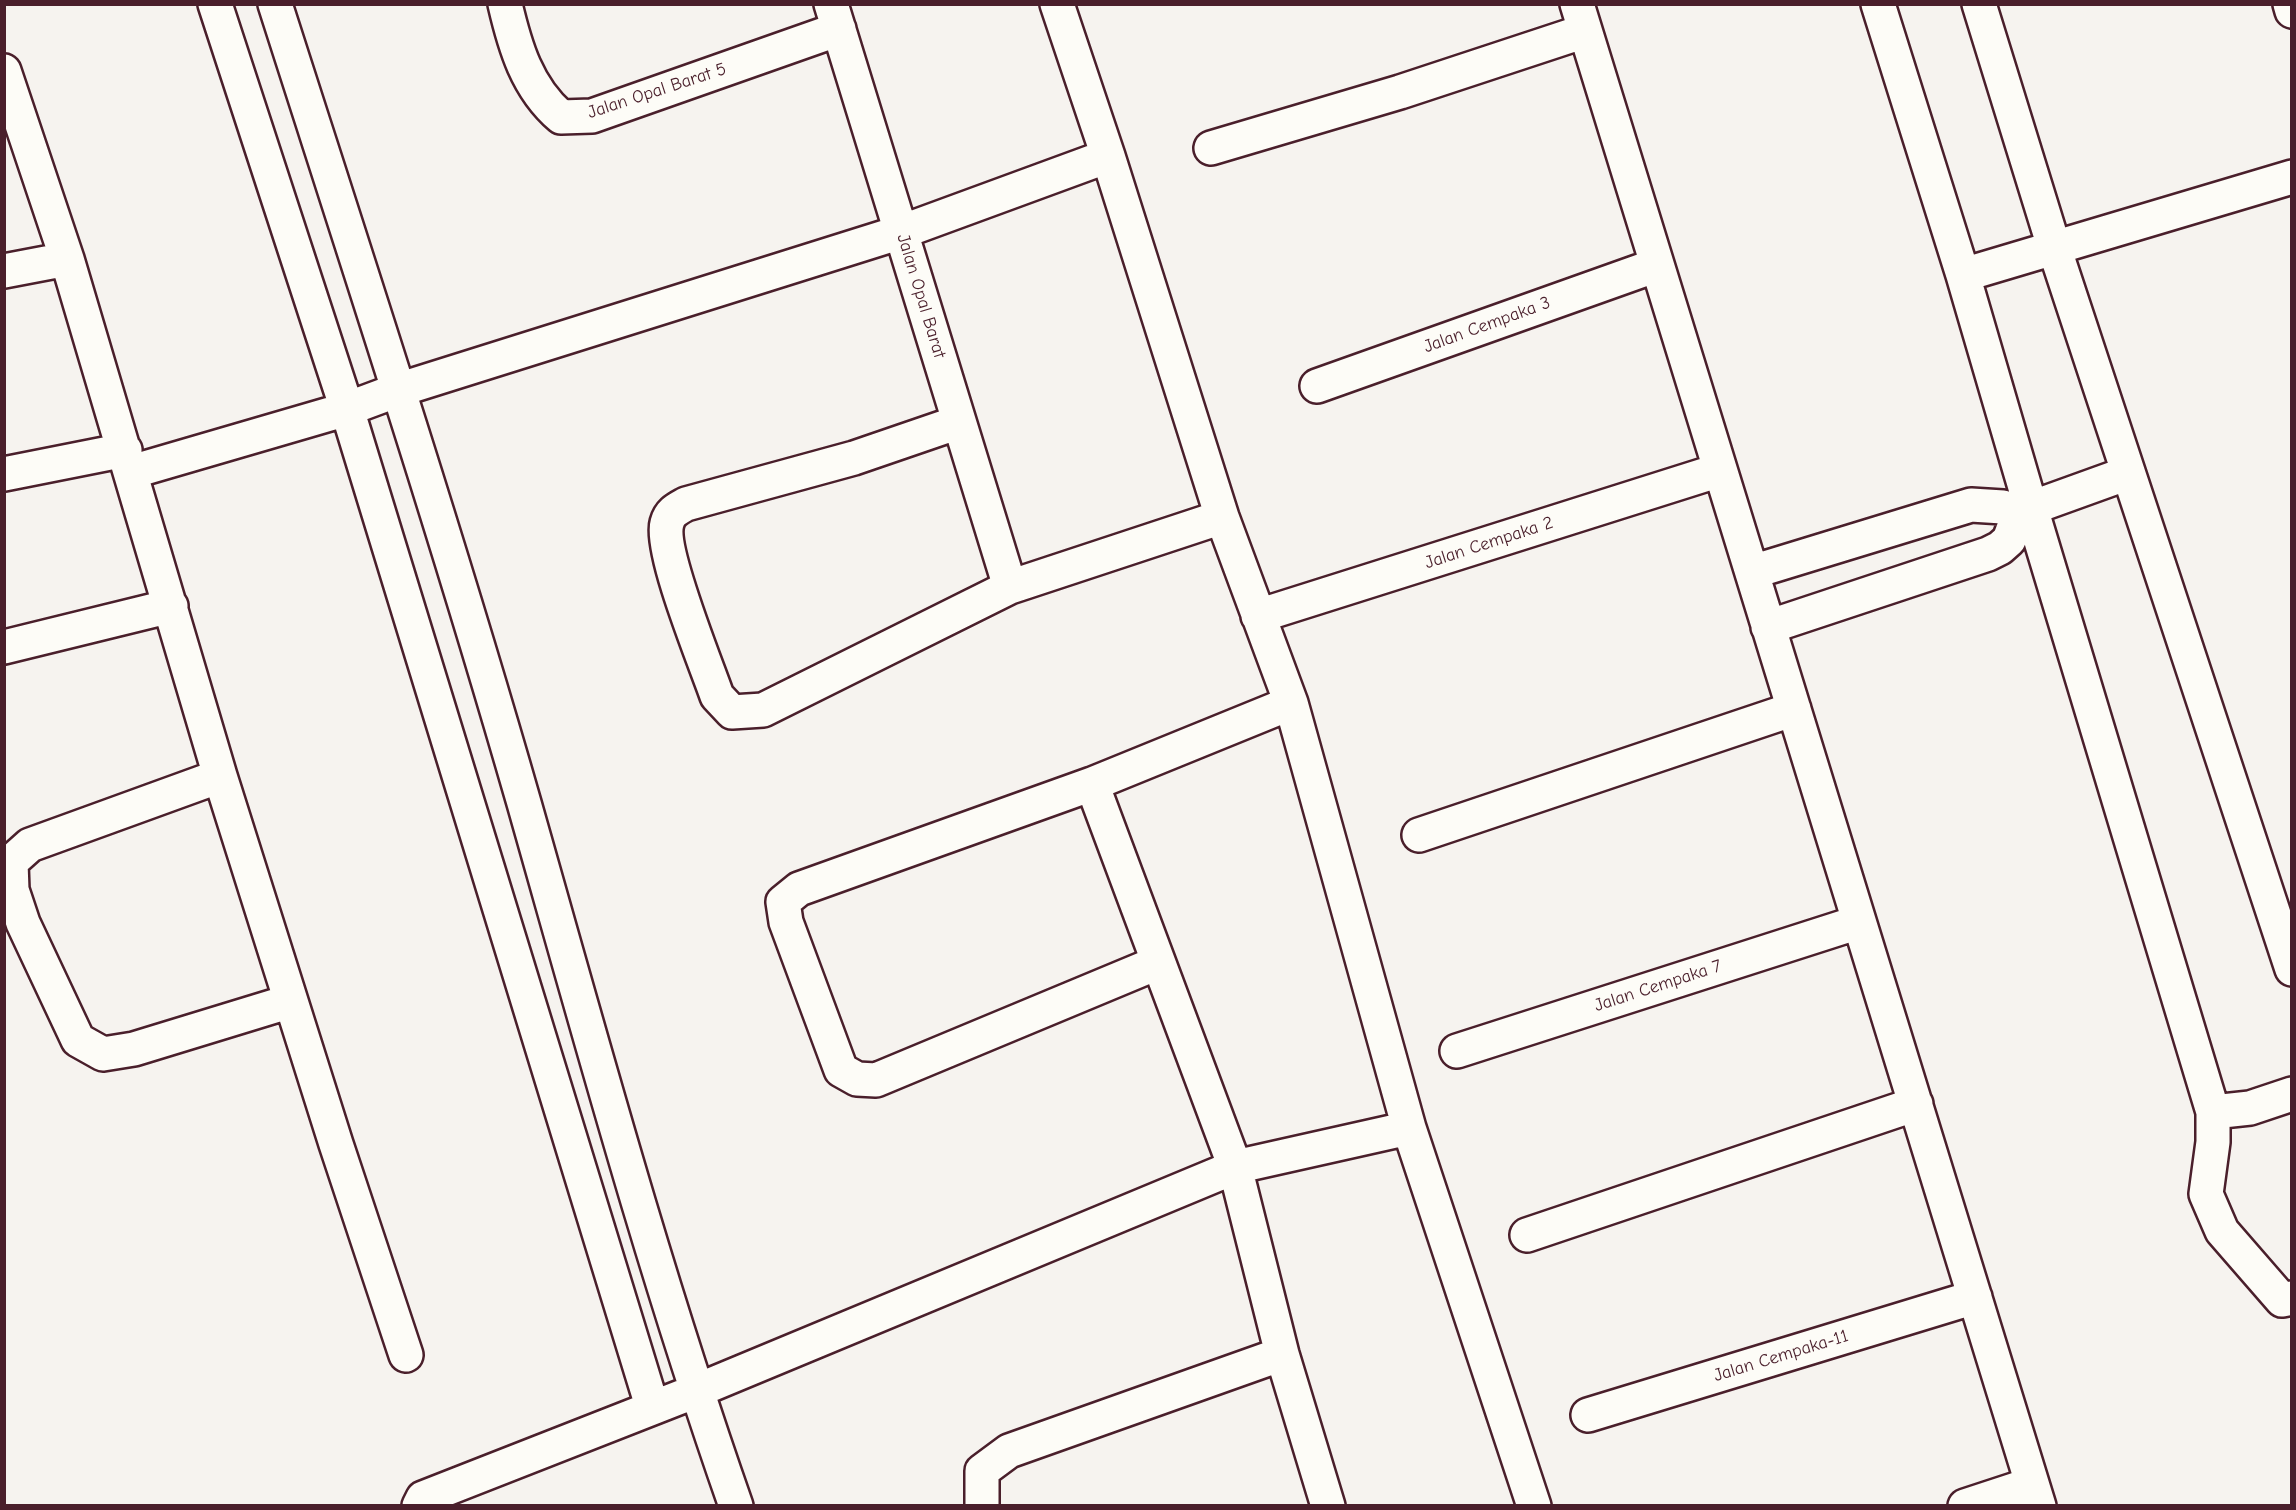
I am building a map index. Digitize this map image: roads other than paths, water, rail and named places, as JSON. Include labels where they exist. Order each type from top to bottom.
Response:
[{"type":"street","points":[[215,4],[347,409],[652,1406]]},
{"type":"street","points":[[275,4],[398,390],[523,801],[578,1003],[696,1391],[736,1506]]},
{"type":"street","name":"Jalan Opal Barat 5","points":[[505,4],[529,80],[545,103],[561,117],[592,116],[835,17]]},
{"type":"street","points":[[1057,4],[1108,156],[1222,517],[1292,703],[1409,1128],[1534,1506]]},
{"type":"street","points":[[1878,4],[1963,275],[2024,512],[2213,1112],[2213,1142],[2206,1194],[2222,1231],[2282,1300],[2292,1298]]},
{"type":"street","points":[[1979,4],[2054,247],[2292,969]]},
{"type":"street","points":[[2290,4],[2292,10]]},
{"type":"street","name":"Jalan Opal Barat","points":[[835,17],[1010,586]]},
{"type":"street","points":[[1211,148],[1400,92],[1581,18],[2036,1495],[1965,1506]]},
{"type":"street","points":[[4,71],[67,259],[220,776],[406,1355]]},
{"type":"street","points":[[4,474],[128,461],[347,409],[398,390],[901,232],[1108,156]]},
{"type":"street","points":[[1963,275],[2292,177]]},
{"type":"street","points":[[4,271],[67,259]]},
{"type":"street","name":"Jalan Cempaka 3","points":[[1317,386],[1657,265]]},
{"type":"street","points":[[959,422],[854,458],[686,504],[672,512],[666,525],[669,557],[717,696],[732,712],[763,710],[1010,586],[1222,517]]},
{"type":"street","name":"Jalan Cempaka 2","points":[[1258,616],[1720,470]]},
{"type":"street","points":[[1752,572],[1971,505],[2003,507],[2024,512],[2128,473]]},
{"type":"street","points":[[1768,627],[1988,554],[2009,540],[2024,512]]},
{"type":"street","points":[[4,647],[171,606]]},
{"type":"street","points":[[1157,963],[876,1080],[857,1079],[841,1070],[786,922],[783,902],[800,889],[1092,784],[1292,703]]},
{"type":"street","points":[[1419,835],[1794,709]]},
{"type":"street","points":[[220,776],[30,845],[11,862],[12,890],[22,923],[78,1040],[103,1054],[134,1049],[291,1001]]},
{"type":"street","points":[[1092,784],[1235,1167],[1282,1354],[1328,1506]]},
{"type":"street","name":"Jalan Cempaka 7","points":[[1457,1051],[1859,922]]},
{"type":"street","points":[[2213,1112],[2250,1108],[2292,1094]]},
{"type":"street","points":[[1527,1235],[1916,1104]]},
{"type":"street","points":[[419,1506],[423,1498],[652,1406],[696,1391],[1235,1167],[1409,1128]]},
{"type":"street","name":"Jalan Cempaka-11","points":[[1588,1415],[1975,1296]]},
{"type":"street","points":[[982,1506],[982,1471],[1009,1451],[1282,1354]]}]
